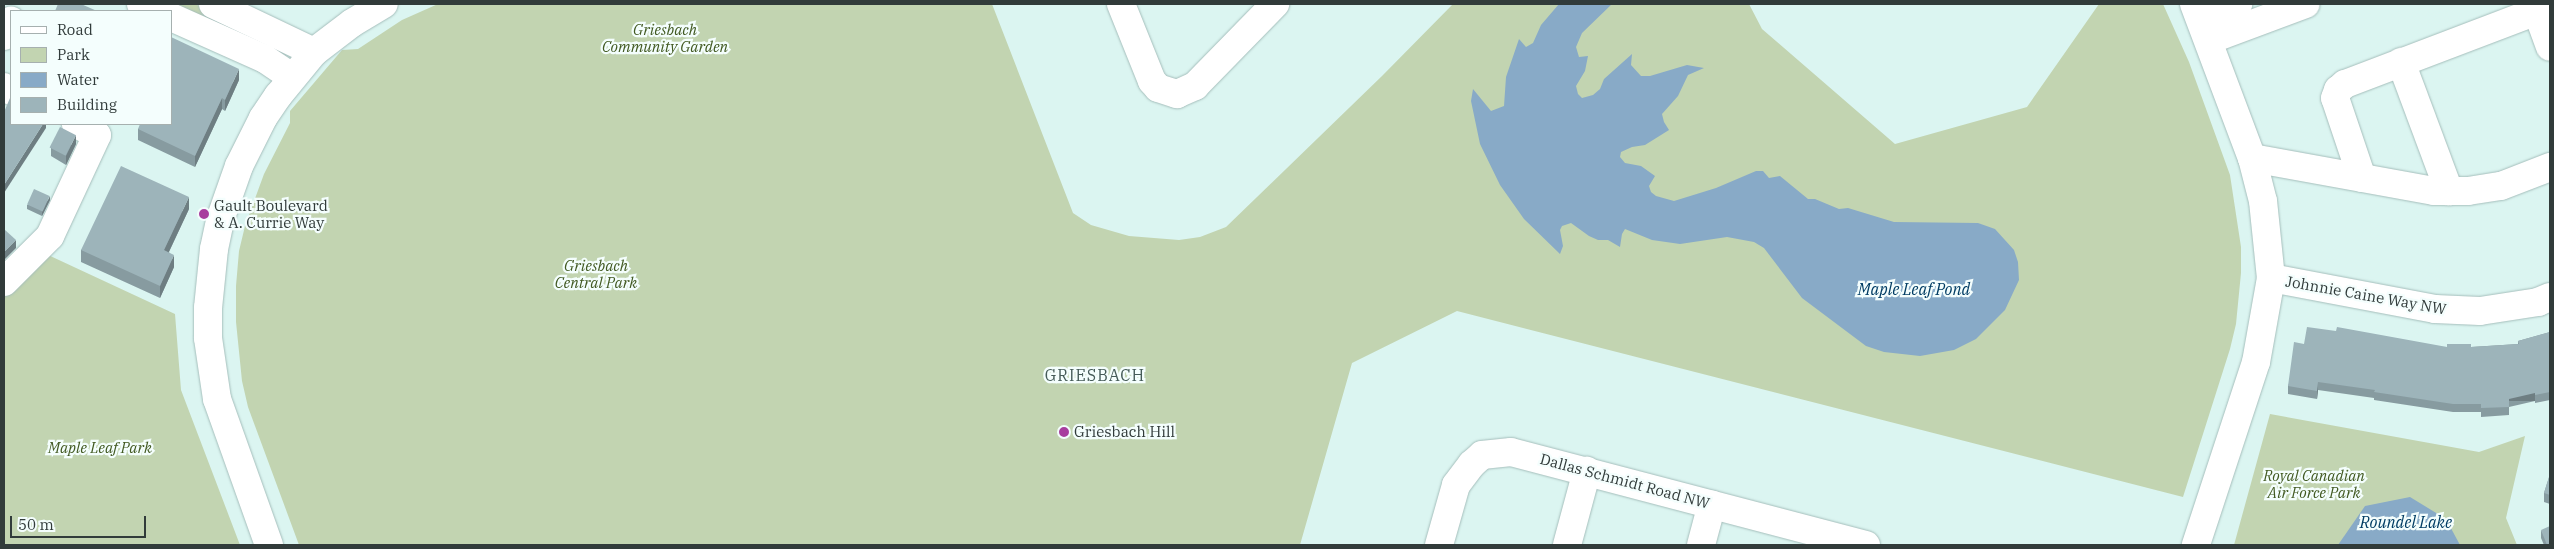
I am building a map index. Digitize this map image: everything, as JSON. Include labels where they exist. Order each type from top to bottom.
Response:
[{"type":"street","points":[[141,4],[156,10]]},
{"type":"street","points":[[213,4],[314,52]]},
{"type":"street","points":[[269,545],[217,399],[208,338],[208,308],[214,249],[230,192],[259,126],[292,77],[314,52],[384,4]]},
{"type":"street","points":[[1121,4],[1152,81],[1163,91],[1178,94],[1195,86],[1275,4]]},
{"type":"street","points":[[2201,21],[2238,4]]},
{"type":"street","points":[[2201,21],[2306,4]]},
{"type":"street","points":[[2362,178],[2335,98],[2338,90],[2345,84],[2543,8],[2550,47]]},
{"type":"street","points":[[172,17],[265,59],[292,77]]},
{"type":"street","points":[[2196,545],[2256,362],[2271,278],[2263,201],[2252,158],[2201,21]]},
{"type":"street","points":[[4,36],[10,22]]},
{"type":"street","points":[[2402,62],[2449,191]]},
{"type":"street","points":[[4,282],[50,236],[97,135],[78,125]]},
{"type":"street","points":[[2252,158],[2434,191],[2502,186],[2550,167]]},
{"type":"street","name":"Johnnie Caine Way NW","points":[[2271,278],[2435,309],[2480,311],[2538,302],[2550,297]]},
{"type":"street","name":"Dallas Schmidt Road NW","points":[[1439,545],[1456,485],[1472,464],[1482,455],[1511,452],[1866,545]]},
{"type":"street","points":[[1567,545],[1587,471]]},
{"type":"street","points":[[1701,545],[1712,504]]},
{"type":"green space","points":[[166,4],[195,4],[272,39],[267,49]]},
{"type":"green space","points":[[438,4],[992,4],[1073,213],[1091,225],[1129,236],[1179,240],[1200,237],[1226,227],[1382,76],[1453,4],[1749,4],[1762,29],[1895,144],[2027,107],[2099,4],[2163,4],[2189,62],[2230,175],[2241,247],[2241,273],[2236,324],[2230,349],[2183,497],[1457,311],[1352,363],[1300,545],[299,545],[248,407],[242,381],[236,322],[236,286],[239,251],[245,226],[264,174],[290,123],[290,111],[342,50],[358,49],[402,20]]},
{"type":"green space","name":"Maple Leaf Park","points":[[46,254],[175,314],[181,390],[240,545],[4,545],[4,297]]},
{"type":"green space","name":"Royal Canadian Air Force Park","points":[[2270,414],[2479,452],[2525,436],[2506,518],[2517,545],[2234,545]]},
{"type":"water","name":"Maple Leaf Pond","points":[[1559,4],[1612,4],[1582,33],[1576,47],[1579,57],[1588,56],[1585,71],[1576,86],[1578,94],[1582,98],[1593,95],[1600,89],[1604,79],[1632,54],[1631,65],[1641,76],[1650,76],[1687,65],[1704,68],[1688,75],[1678,96],[1662,114],[1669,130],[1645,145],[1632,147],[1621,152],[1620,157],[1625,163],[1641,166],[1655,176],[1649,186],[1651,192],[1656,196],[1674,201],[1716,188],[1756,171],[1763,171],[1769,178],[1780,176],[1808,199],[1815,199],[1839,209],[1848,208],[1894,222],[1978,223],[1995,229],[2014,250],[2018,262],[2019,280],[2005,310],[1976,339],[1954,350],[1920,356],[1884,352],[1866,346],[1802,298],[1764,248],[1754,242],[1727,237],[1680,244],[1652,240],[1625,229],[1622,234],[1620,247],[1608,240],[1598,240],[1589,236],[1571,223],[1562,226],[1560,230],[1563,246],[1560,254],[1524,219],[1500,185],[1480,144],[1471,101],[1473,89],[1491,111],[1504,106],[1506,77],[1519,39],[1526,47],[1533,43],[1541,25]]},
{"type":"water","name":"Roundel Lake","points":[[2410,497],[2446,519],[2460,545],[2338,545],[2365,506]]},
{"type":"building","points":[[58,4],[81,4],[95,10],[55,10]]},
{"type":"building","points":[[172,37],[239,69],[225,100],[222,98],[195,156],[138,129],[140,125],[172,125]]},
{"type":"building","points":[[10,98],[10,125],[42,125],[4,185],[4,112]]},
{"type":"building","points":[[60,127],[76,135],[66,156],[50,147]]},
{"type":"building","points":[[121,166],[189,197],[164,250],[174,255],[160,286],[81,250]]},
{"type":"building","points":[[34,189],[50,196],[43,211],[27,205]]},
{"type":"building","points":[[4,229],[16,240],[4,252]]},
{"type":"building","points":[[2307,327],[2336,331],[2337,327],[2447,347],[2447,344],[2471,344],[2471,347],[2519,344],[2518,341],[2550,332],[2550,392],[2535,395],[2535,393],[2509,399],[2509,407],[2481,408],[2481,404],[2453,404],[2318,382],[2317,391],[2288,386],[2294,342],[2304,344]]},
{"type":"building","points":[[2550,474],[2550,495],[2544,493]]},
{"type":"building","points":[[2550,526],[2550,545],[2547,545],[2541,530]]},
{"type":"place","name":"Gault Boulevard & A. Currie Way","points":[[204,214]]},
{"type":"place","name":"Griesbach Hill","points":[[1064,432]]},
{"type":"district","name":"GRIESBACH","points":[[1095,375]]},
{"type":"park label","name":"Griesbach Community Garden","points":[[665,38]]},
{"type":"park label","name":"Griesbach Central Park","points":[[596,274]]}]
